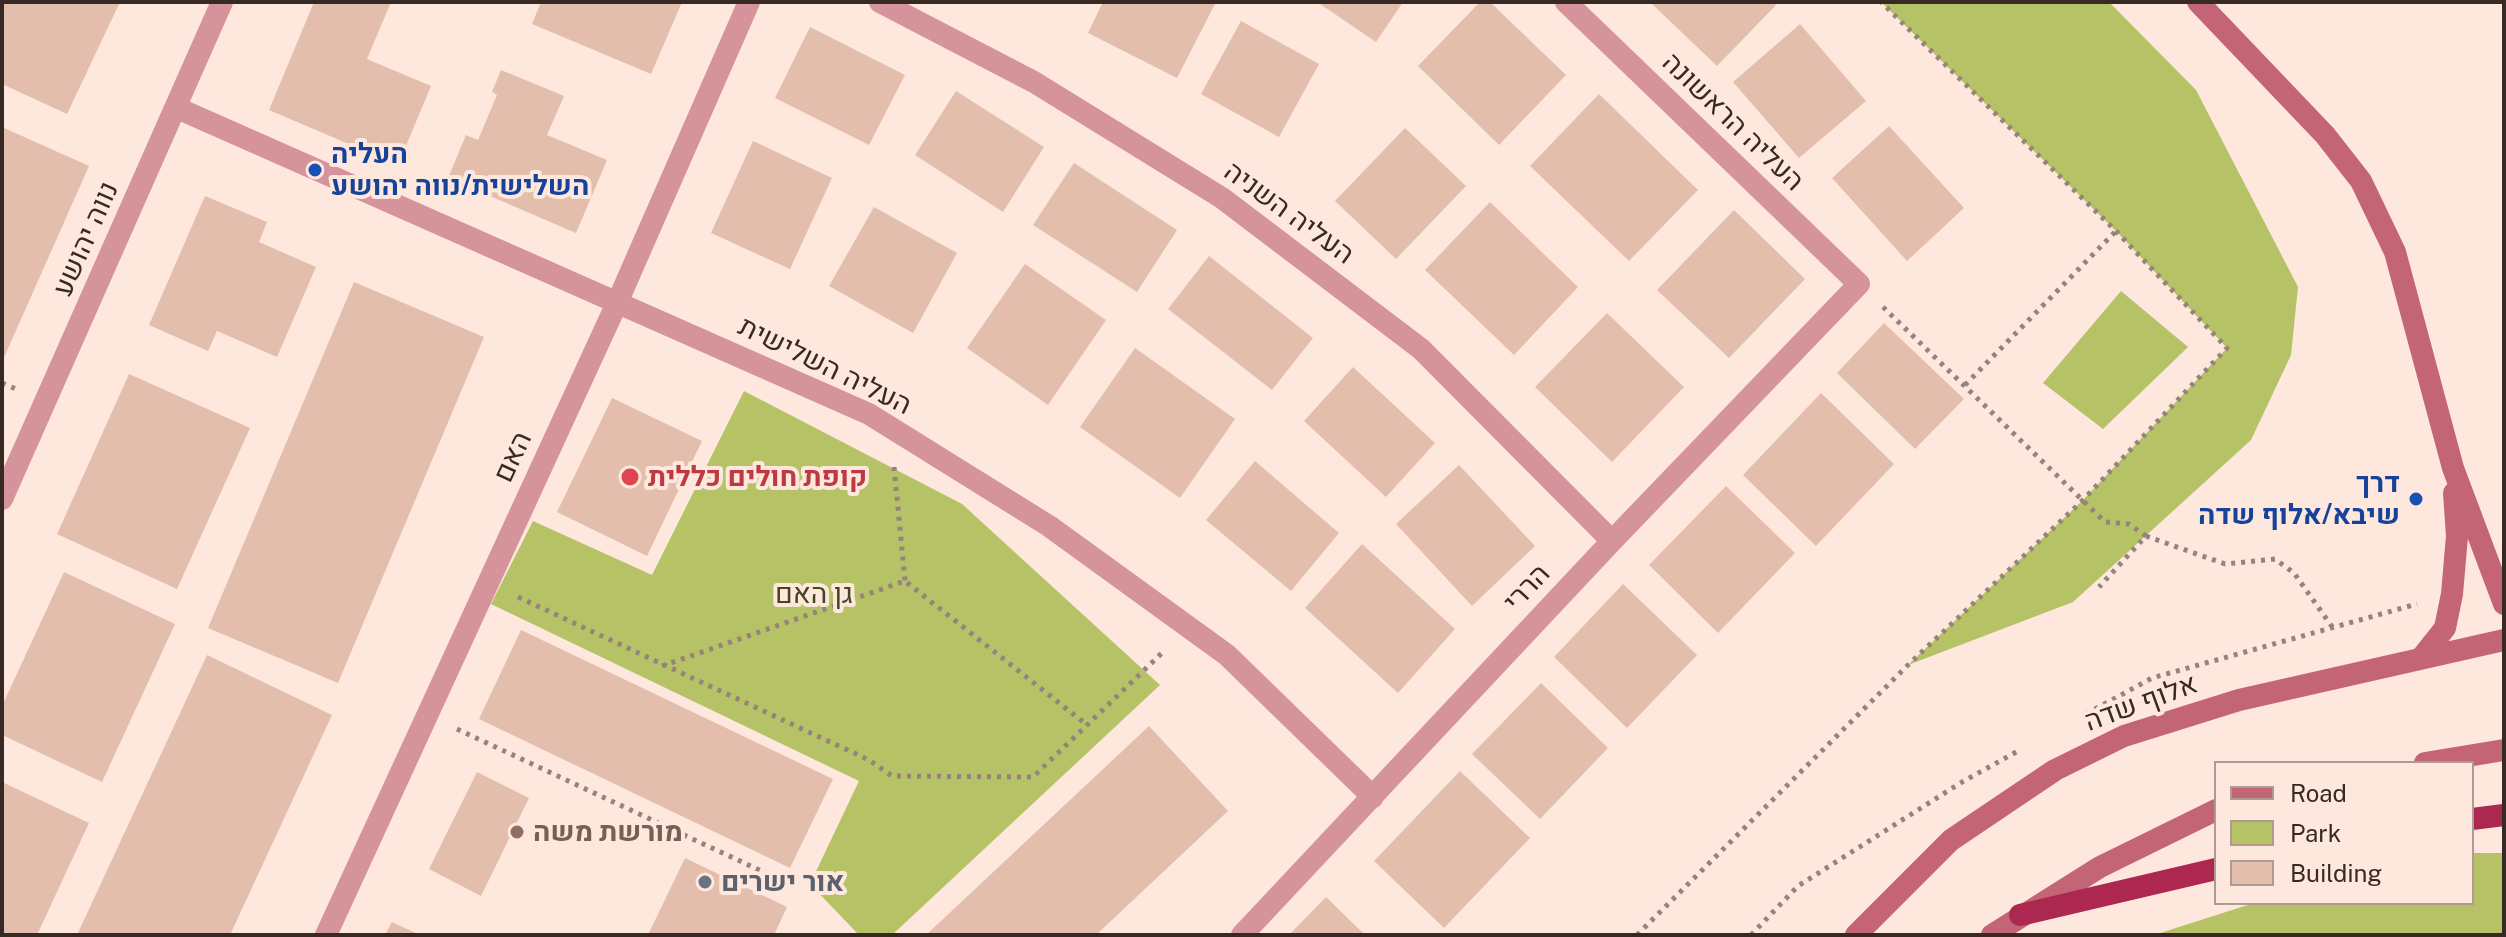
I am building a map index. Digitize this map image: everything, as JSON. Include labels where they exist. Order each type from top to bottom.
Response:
[{"type":"highway","points":[[2474,819],[2504,815]]},
{"type":"highway","points":[[2020,915],[2214,869]]},
{"type":"main road","points":[[2198,2],[2325,135],[2361,181],[2395,252],[2453,468],[2504,604]]},
{"type":"main road","points":[[2422,657],[2445,628],[2452,594],[2457,536],[2453,468]]},
{"type":"main road","name":"אלוף שדה","points":[[1856,935],[1951,840],[2055,770],[2110,743],[2239,700],[2504,640]]},
{"type":"main road","points":[[2437,761],[2504,750]]},
{"type":"main road","points":[[1992,935],[2100,867],[2214,811]]},
{"type":"street","name":"נווה יהושע","points":[[2,499],[222,2]]},
{"type":"street","name":"האם","points":[[326,935],[617,303],[749,2]]},
{"type":"street","name":"העליה השניה","points":[[880,2],[1034,82],[1222,198],[1421,349],[1612,541]]},
{"type":"street","name":"העליה הראשונה","points":[[1566,2],[1859,284]]},
{"type":"street","name":"העליה השלישית","points":[[177,108],[869,414],[1049,526],[1227,655],[1373,797]]},
{"type":"street","name":"הררי","points":[[1242,935],[1612,541],[1859,284]]},
{"type":"path","points":[[1637,935],[1886,686],[2082,501],[2227,348],[2116,231],[1881,2]]},
{"type":"path","points":[[1965,385],[2116,231]]},
{"type":"path","points":[[1859,284],[2105,522],[2129,524],[2146,536],[2225,564],[2275,559],[2294,573],[2333,628]]},
{"type":"path","points":[[890,427],[905,581],[1087,725]]},
{"type":"path","points":[[2099,587],[2146,536]]},
{"type":"path","points":[[662,666],[905,581]]},
{"type":"path","points":[[488,582],[662,666],[869,760],[892,776],[1033,777],[1189,627]]},
{"type":"path","points":[[427,715],[772,876]]},
{"type":"green space","points":[[1881,2],[2109,2],[2196,90],[2298,287],[2291,355],[2251,440],[2073,602],[1908,665],[2082,501],[2227,348],[2116,231]]},
{"type":"green space","points":[[2121,291],[2188,347],[2103,429],[2043,383]]},
{"type":"green space","name":"גן האם","points":[[744,391],[962,504],[1160,685],[892,935],[859,935],[810,884],[859,781],[491,604],[533,521],[652,575]]},
{"type":"green space","points":[[2474,853],[2504,853],[2504,935],[2154,935],[2248,905],[2474,905]]},
{"type":"building","points":[[2,2],[120,2],[67,114],[2,84]]},
{"type":"building","points":[[314,2],[391,2],[367,59],[431,86],[398,165],[269,110]]},
{"type":"building","points":[[541,2],[682,2],[651,74],[532,24]]},
{"type":"building","points":[[1103,2],[1216,2],[1177,78],[1088,33]]},
{"type":"building","points":[[1317,2],[1403,2],[1376,42]]},
{"type":"building","points":[[1480,2],[1490,2],[1566,75],[1499,145],[1418,66]]},
{"type":"building","points":[[1773,2],[1776,5],[1717,66],[1652,4]]},
{"type":"building","points":[[1241,21],[1319,64],[1279,137],[1201,94]]},
{"type":"building","points":[[1800,24],[1866,101],[1799,158],[1733,82]]},
{"type":"building","points":[[810,27],[905,75],[869,145],[775,98]]},
{"type":"building","points":[[501,70],[564,96],[547,135],[607,160],[576,233],[448,178],[466,135],[478,140],[497,95],[492,92]]},
{"type":"building","points":[[956,91],[1044,147],[1003,212],[915,155]]},
{"type":"building","points":[[1599,94],[1698,190],[1629,261],[1530,166]]},
{"type":"building","points":[[1889,126],[1964,208],[1907,261],[1832,178]]},
{"type":"building","points":[[2,127],[89,166],[2,362]]},
{"type":"building","points":[[1405,128],[1466,186],[1396,259],[1335,201]]},
{"type":"building","points":[[753,141],[832,178],[790,269],[711,233]]},
{"type":"building","points":[[1074,163],[1177,230],[1137,292],[1033,225]]},
{"type":"building","points":[[205,196],[267,222],[259,242],[316,267],[277,357],[217,331],[208,351],[149,325]]},
{"type":"building","points":[[1490,202],[1578,287],[1514,355],[1425,270]]},
{"type":"building","points":[[874,207],[957,253],[913,333],[829,286]]},
{"type":"building","points":[[1734,210],[1805,279],[1729,358],[1657,290]]},
{"type":"building","points":[[1209,256],[1313,338],[1272,390],[1168,309]]},
{"type":"building","points":[[1025,264],[1106,320],[1048,405],[967,348]]},
{"type":"building","points":[[354,282],[484,337],[338,683],[208,628]]},
{"type":"building","points":[[1607,313],[1684,387],[1612,462],[1535,387]]},
{"type":"building","points":[[1884,323],[1964,399],[1915,449],[1837,373]]},
{"type":"building","points":[[1135,348],[1235,419],[1180,498],[1080,427]]},
{"type":"building","points":[[1353,367],[1435,443],[1386,497],[1304,421]]},
{"type":"building","points":[[129,374],[250,428],[177,589],[57,534]]},
{"type":"building","points":[[1821,393],[1894,464],[1816,546],[1743,475]]},
{"type":"building","name":"קופת חולים כללית","points":[[612,398],[702,441],[647,556],[557,512]]},
{"type":"building","points":[[1255,461],[1339,533],[1291,591],[1206,520]]},
{"type":"building","points":[[1459,465],[1535,546],[1472,606],[1396,524]]},
{"type":"building","points":[[1726,486],[1795,553],[1718,633],[1649,565]]},
{"type":"building","points":[[1362,544],[1455,629],[1398,693],[1305,608]]},
{"type":"building","points":[[64,572],[175,624],[102,782],[2,735],[2,706]]},
{"type":"building","points":[[1623,584],[1697,655],[1627,728],[1554,657]]},
{"type":"building","points":[[521,630],[833,779],[790,868],[479,719]]},
{"type":"building","points":[[207,655],[332,715],[230,935],[77,935]]},
{"type":"building","points":[[1541,683],[1608,748],[1540,819],[1472,754]]},
{"type":"building","points":[[1149,726],[1228,811],[1096,935],[926,935]]},
{"type":"building","points":[[1460,771],[1530,838],[1444,928],[1374,861]]},
{"type":"building","points":[[477,772],[529,798],[481,896],[429,869]]},
{"type":"building","points":[[2,782],[89,823],[37,935],[2,935]]},
{"type":"building","name":"אור ישרים","points":[[685,858],[787,907],[774,935],[648,935]]},
{"type":"building","points":[[1326,897],[1365,935],[1289,935]]},
{"type":"building","points":[[392,922],[420,935],[385,935]]},
{"type":"place","name":"העליה השלישית/נווה יהושע","points":[[315,170]]},
{"type":"place","name":"קופת חולים כללית","points":[[630,477]]},
{"type":"place","name":"דרך שיבא/אלוף שדה","points":[[2416,499]]},
{"type":"place","name":"מורשת משה","points":[[517,832]]},
{"type":"place","name":"אור ישרים","points":[[705,882]]}]
